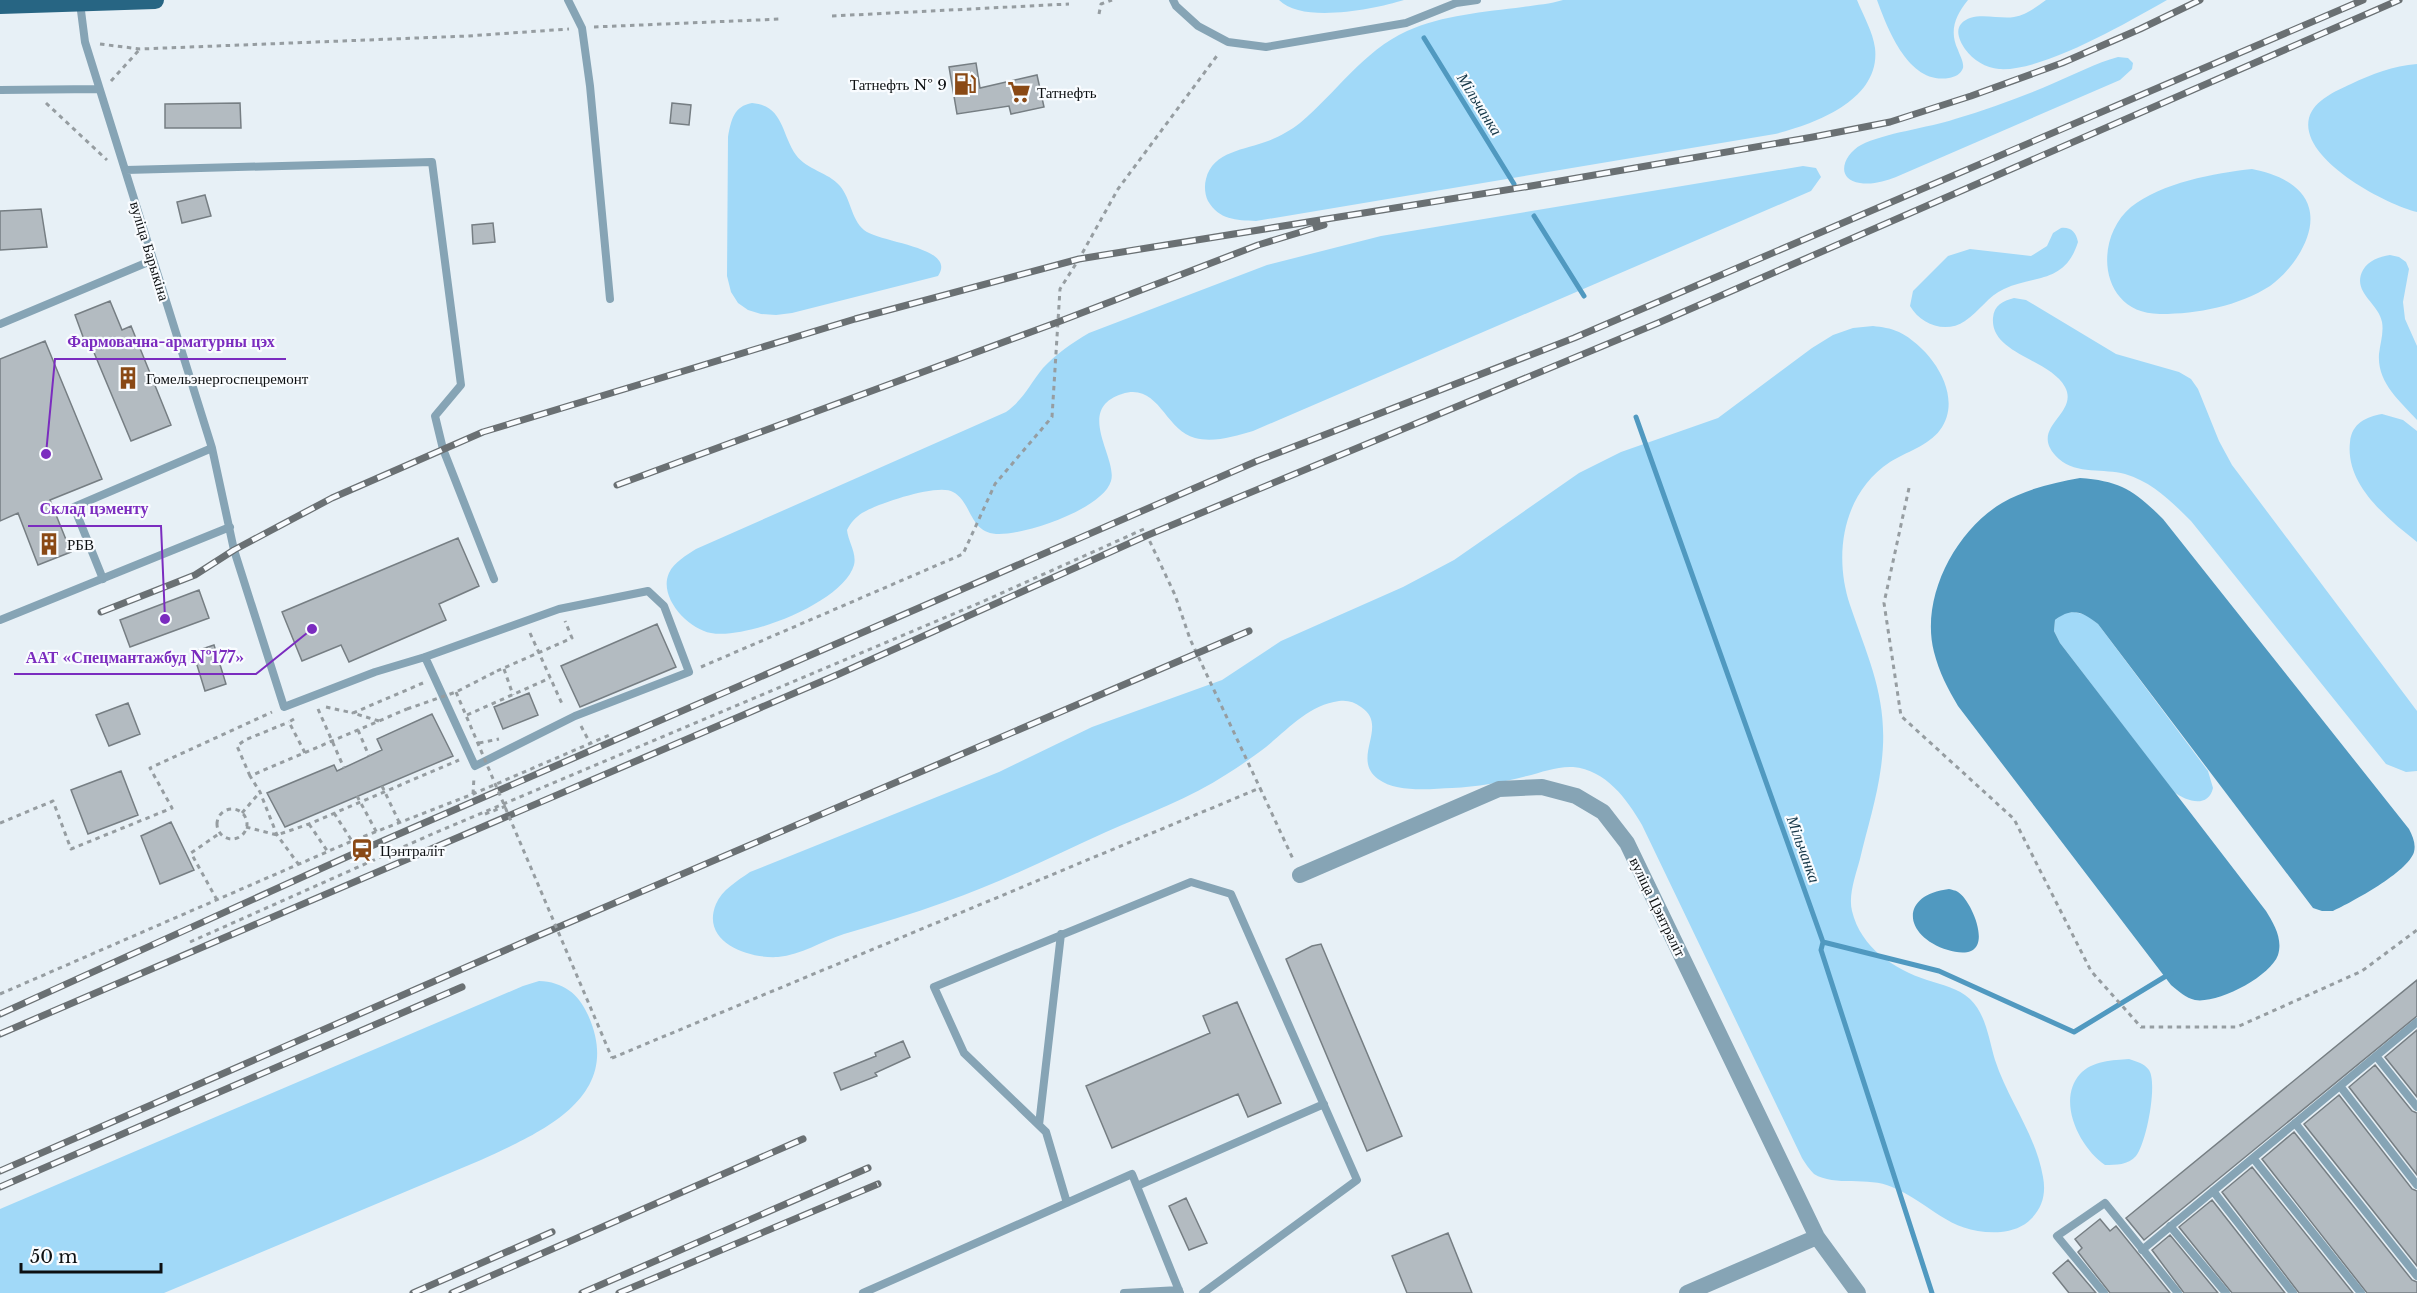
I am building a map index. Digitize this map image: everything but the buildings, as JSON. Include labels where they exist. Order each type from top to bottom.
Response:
[{"type":"main road","points":[[0,5],[28,2],[155,0]]},
{"type":"street","name":"вуліца Цэнтраліт","points":[[1300,875],[1500,789],[1542,787],[1576,796],[1603,812],[1627,843],[1817,1237],[1858,1293]]},
{"type":"street","points":[[1687,1293],[1817,1237]]},
{"type":"lane","points":[[568,0],[582,28],[590,86],[610,299]]},
{"type":"lane","points":[[1173,0],[1176,6],[1198,26],[1228,42],[1266,47],[1406,23],[1456,3],[1477,0]]},
{"type":"lane","name":"вуліца Барыкіна","points":[[80,2],[85,42],[212,448],[234,550],[284,707]]},
{"type":"lane","points":[[0,90],[99,89]]},
{"type":"lane","points":[[126,170],[432,162],[460,385],[435,416],[442,449],[494,579]]},
{"type":"lane","points":[[0,324],[153,260]]},
{"type":"lane","points":[[103,579],[74,507],[212,448]]},
{"type":"lane","points":[[0,620],[230,527]]},
{"type":"lane","points":[[284,707],[375,672],[425,657],[559,609],[630,597],[648,591],[664,606],[689,672],[575,716],[475,766],[425,657]]},
{"type":"lane","points":[[1067,1203],[1046,1131],[964,1053],[934,987],[1191,882],[1231,894],[1357,1180],[1203,1293]]},
{"type":"lane","points":[[1039,1125],[1061,934]]},
{"type":"lane","points":[[2142,1250],[2417,1022]]},
{"type":"lane","points":[[2376,1056],[2417,1107]]},
{"type":"lane","points":[[2340,1086],[2417,1185]]},
{"type":"lane","points":[[1137,1185],[1324,1104]]},
{"type":"lane","points":[[2295,1123],[2417,1276]]},
{"type":"lane","points":[[2253,1158],[2361,1293]]},
{"type":"lane","points":[[863,1293],[1132,1174],[1180,1292],[1124,1293]]},
{"type":"lane","points":[[2213,1191],[2293,1293]]},
{"type":"lane","points":[[2104,1293],[2057,1236],[2105,1203],[2178,1293]]},
{"type":"lane","points":[[2170,1226],[2226,1293]]},
{"type":"path","points":[[1100,14],[1101,4],[1112,0]]},
{"type":"path","points":[[832,15],[1069,4]]},
{"type":"path","points":[[85,42],[140,49],[468,36],[582,28],[781,19]]},
{"type":"path","points":[[689,672],[963,554],[995,483],[1052,417],[1060,289],[1118,189],[1228,42]]},
{"type":"path","points":[[99,89],[118,74],[140,49]]},
{"type":"path","points":[[30,88],[110,163]]},
{"type":"path","points":[[1909,488],[1884,603],[1901,716],[2014,819],[2091,971],[2141,1026],[2237,1027],[2362,970],[2417,930]]},
{"type":"path","points":[[190,942],[430,835],[984,601],[1144,529],[1175,596],[1190,639],[1300,875]]},
{"type":"path","points":[[250,776],[407,709],[456,692],[572,638],[562,615]]},
{"type":"path","points":[[527,621],[526,627],[565,710],[575,716],[590,743]]},
{"type":"path","points":[[504,669],[513,695]]},
{"type":"path","points":[[454,721],[550,678]]},
{"type":"path","points":[[353,713],[426,682]]},
{"type":"path","points":[[448,688],[451,695]]},
{"type":"path","points":[[431,692],[436,703]]},
{"type":"path","points":[[456,692],[612,1058],[1260,788]]},
{"type":"path","points":[[308,713],[327,706],[380,722]]},
{"type":"path","points":[[0,823],[53,801],[71,849],[172,808],[150,768],[284,707]]},
{"type":"path","points":[[318,709],[344,768]]},
{"type":"path","points":[[299,717],[245,740],[237,746],[260,792],[277,835],[299,865]]},
{"type":"path","points":[[289,722],[305,753]]},
{"type":"path","points":[[358,730],[369,756]]},
{"type":"path","points":[[0,994],[328,852],[612,734]]},
{"type":"path","points":[[246,827],[277,835],[309,824],[461,759]]},
{"type":"path","points":[[381,786],[400,824]]},
{"type":"path","points":[[242,813],[260,792]]},
{"type":"path","points":[[357,796],[376,833]]},
{"type":"path","points":[[430,835],[506,806]]},
{"type":"path","points":[[232,810],[242,813],[246,827],[237,838],[227,838],[220,833],[218,819],[223,812],[232,810]]},
{"type":"path","points":[[334,813],[352,842]]},
{"type":"path","points":[[309,824],[328,852]]},
{"type":"path","points":[[217,900],[191,853],[220,833]]},
{"type":"shaded area","points":[[1279,0],[1404,0],[1358,10],[1321,13],[1290,7]]},
{"type":"shaded area","points":[[1563,0],[1857,0],[1874,42],[1874,66],[1868,82],[1842,107],[1808,124],[1775,134],[1256,221],[1229,218],[1217,212],[1208,201],[1205,182],[1215,163],[1231,153],[1276,137],[1296,126],[1363,61],[1391,39],[1435,21]]},
{"type":"shaded area","points":[[1877,0],[1968,0],[1957,18],[1954,30],[1955,43],[1963,63],[1961,72],[1951,78],[1935,78],[1922,73],[1902,53],[1887,26]]},
{"type":"shaded area","points":[[2046,0],[2167,0],[2085,44],[2038,63],[2017,68],[1999,69],[1980,63],[1961,43],[1958,30],[1966,20],[1979,16],[2008,18],[2019,16]]},
{"type":"shaded area","points":[[2118,57],[2128,58],[2133,63],[2132,69],[2120,80],[1896,177],[1874,183],[1860,183],[1852,181],[1844,172],[1846,160],[1861,145],[1992,107]]},
{"type":"shaded area","points":[[2417,64],[2417,212],[2366,190],[2330,164],[2317,149],[2309,133],[2309,118],[2321,101],[2339,90],[2383,71]]},
{"type":"shaded area","points":[[752,103],[770,109],[780,122],[796,155],[840,186],[856,220],[864,230],[873,235],[928,252],[937,258],[941,266],[938,276],[792,313],[761,314],[748,310],[738,303],[731,292],[727,276],[728,137],[734,115],[741,107]]},
{"type":"shaded area","points":[[1803,166],[1816,168],[1821,177],[1811,191],[1253,431],[1217,439],[1195,438],[1185,434],[1145,395],[1135,392],[1122,394],[1108,401],[1101,411],[1099,422],[1112,471],[1111,481],[1105,491],[1093,501],[1061,519],[1024,530],[996,534],[981,528],[964,502],[953,492],[935,490],[922,492],[880,505],[853,520],[847,530],[854,565],[846,579],[814,605],[792,616],[747,631],[727,634],[711,633],[685,619],[671,601],[667,582],[669,573],[674,565],[696,549],[1006,412],[1048,363],[1064,349],[1089,333],[1267,265],[1381,236]]},
{"type":"shaded area","points":[[2252,169],[2269,173],[2294,186],[2301,192],[2309,208],[2309,230],[2306,241],[2286,271],[2270,286],[2258,293],[2231,304],[2203,310],[2161,314],[2141,311],[2125,302],[2114,289],[2108,273],[2107,256],[2111,238],[2119,221],[2131,207],[2173,185],[2205,176]]},
{"type":"shaded area","points":[[2061,228],[2068,228],[2072,231],[2078,242],[2065,265],[2057,272],[1998,292],[1958,325],[1934,326],[1915,313],[1910,306],[1913,291],[1948,256],[1970,249],[2031,256],[2047,246],[2053,233]]},
{"type":"shaded area","points":[[2390,255],[2406,262],[2409,269],[2403,302],[2405,319],[2417,346],[2417,420],[2391,391],[2382,374],[2379,354],[2382,322],[2380,315],[2360,285],[2363,270],[2371,261]]},
{"type":"shaded area","points":[[2014,298],[2026,300],[2116,354],[2179,372],[2191,379],[2198,389],[2219,441],[2232,465],[2417,711],[2417,771],[2406,772],[2386,764],[2191,521],[2168,499],[2135,477],[2117,472],[2082,469],[2059,459],[2050,448],[2048,439],[2050,430],[2066,406],[2068,397],[2065,387],[2047,369],[2001,340],[1995,330],[1993,318],[1995,310],[2003,302]]},
{"type":"shaded area","points":[[1873,326],[1899,332],[1922,349],[1941,374],[1949,403],[1947,417],[1935,436],[1890,462],[1874,475],[1852,507],[1846,526],[1842,566],[1845,585],[1871,665],[1883,723],[1879,779],[1853,885],[1851,905],[1856,924],[1863,936],[1880,955],[1903,970],[1960,992],[1970,999],[1980,1012],[1995,1060],[2028,1132],[2043,1177],[2044,1194],[2041,1205],[2031,1219],[2021,1226],[2001,1232],[1968,1229],[1955,1224],[1892,1187],[1873,1182],[1832,1180],[1822,1178],[1812,1172],[1802,1158],[1642,825],[1630,805],[1614,787],[1596,774],[1573,767],[1471,787],[1424,789],[1394,786],[1378,779],[1370,771],[1368,752],[1372,723],[1369,715],[1361,707],[1351,702],[1339,701],[1318,707],[1266,747],[1213,783],[966,895],[844,934],[787,956],[766,957],[741,951],[730,946],[715,929],[713,917],[716,904],[722,894],[750,872],[999,772],[1092,727],[1222,680],[1281,641],[1403,587],[1454,560],[1579,473],[1621,452],[1718,418],[1833,335],[1853,328]]},
{"type":"shaded area","points":[[2382,414],[2403,420],[2417,431],[2417,542],[2370,499],[2354,472],[2350,458],[2351,435],[2354,430],[2365,419]]},
{"type":"shaded area","points":[[2080,478],[2094,479],[2126,489],[2144,501],[2163,519],[2409,829],[2414,840],[2414,852],[2410,860],[2378,886],[2333,911],[2313,908],[2098,624],[2087,616],[2072,612],[2055,620],[2054,631],[2060,643],[2266,911],[2275,926],[2279,937],[2279,949],[2273,963],[2254,980],[2216,998],[2195,1000],[2185,996],[2171,985],[1958,706],[1944,680],[1934,652],[1931,631],[1932,610],[1937,589],[1956,548],[1970,530],[1985,515],[2011,498],[2040,487]]},
{"type":"shaded area","points":[[2074,612],[2087,615],[2098,624],[2208,771],[2213,788],[2206,799],[2190,800],[2174,792],[2060,643],[2054,631],[2055,620],[2064,613]]},
{"type":"shaded area","points":[[1949,889],[1963,896],[1976,921],[1979,939],[1976,946],[1968,952],[1948,950],[1933,944],[1915,926],[1913,917],[1915,907],[1921,899]]},
{"type":"shaded area","points":[[539,981],[562,986],[580,1001],[588,1015],[597,1044],[595,1068],[586,1090],[571,1108],[529,1137],[481,1160],[164,1293],[0,1293],[0,1209]]},
{"type":"shaded area","points":[[2129,1059],[2145,1066],[2151,1077],[2152,1088],[2147,1127],[2140,1149],[2133,1159],[2122,1164],[2105,1165],[2087,1147],[2080,1136],[2074,1123],[2070,1097],[2073,1085],[2080,1074],[2090,1066]]},
{"type":"waterway","name":"Мільчанка","points":[[1424,38],[1514,184]]},
{"type":"waterway","name":"Мільчанка","points":[[1534,216],[1584,296]]},
{"type":"waterway","name":"Мільчанка","points":[[1636,417],[1823,942],[1821,950],[1932,1293]]},
{"type":"waterway","points":[[1823,942],[1939,971],[2074,1032],[2171,973]]},
{"type":"railway","points":[[101,612],[195,575],[234,550],[332,498],[483,432],[855,319],[1079,259],[1531,186],[1890,122],[2062,63],[2200,0]]},
{"type":"railway","points":[[0,1014],[362,850],[1257,461],[1574,338],[2363,0]]},
{"type":"railway","points":[[0,1034],[839,674],[1148,535],[1658,323],[2399,0]]},
{"type":"railway","points":[[617,485],[1058,322],[1258,245],[1324,225]]},
{"type":"railway","points":[[0,1171],[540,935],[1249,631]]},
{"type":"railway","points":[[0,1187],[462,987]]},
{"type":"railway","points":[[452,1293],[803,1139]]},
{"type":"railway","points":[[582,1293],[868,1168]]},
{"type":"railway","points":[[619,1293],[878,1184]]},
{"type":"railway","points":[[413,1293],[552,1232]]},
{"type":"place","name":"Татнефть № 9","points":[[965,84]]},
{"type":"place","name":"Татнефть","points":[[1019,92]]},
{"type":"place","name":"Гомельэнергоспецремонт","points":[[128,378]]},
{"type":"place","name":"Фармовачна-арматурны цэх","points":[[46,454]]},
{"type":"place","name":"РБВ","points":[[49,544]]},
{"type":"place","name":"Склад цэменту","points":[[165,619]]},
{"type":"place","name":"ААТ «Спецмантажбуд №177»","points":[[312,629]]},
{"type":"place","name":"Цэнтраліт","points":[[362,850]]}]
